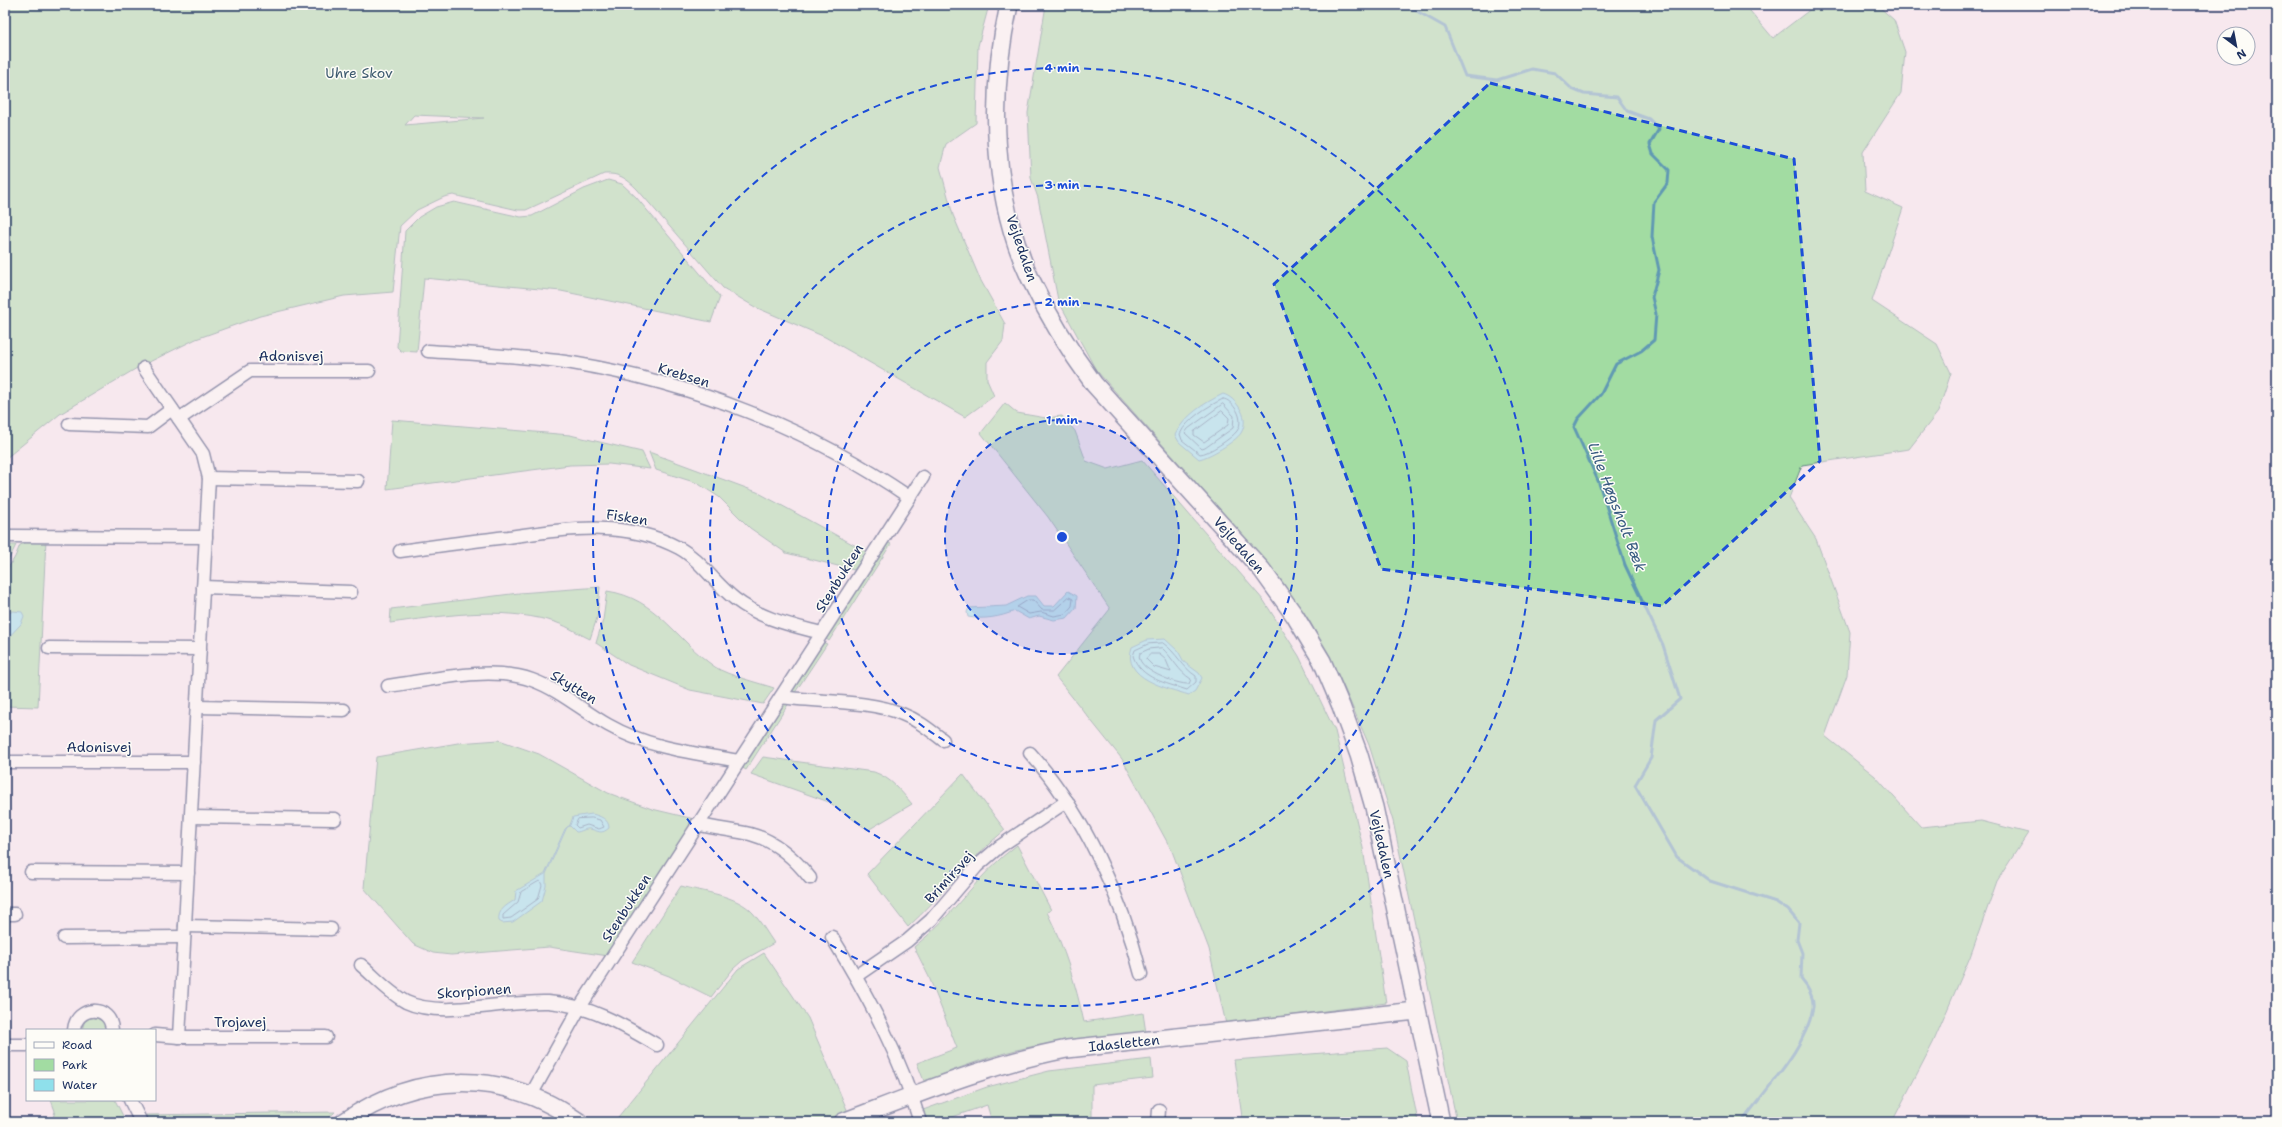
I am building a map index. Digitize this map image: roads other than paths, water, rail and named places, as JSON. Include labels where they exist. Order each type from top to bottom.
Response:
[{"type":"street","name":"Vejledalen","points":[[1009,5],[1003,33],[997,78],[996,128],[1007,206],[1016,239],[1030,276],[1052,322],[1094,384],[1262,570],[1295,616],[1322,661],[1359,755],[1374,807],[1416,1011],[1441,1122]]},
{"type":"street","name":"Krebsen","points":[[428,351],[492,354],[572,363],[661,382],[765,417],[827,448],[909,497]]},
{"type":"street","points":[[144,368],[203,454],[209,478],[179,1037]]},
{"type":"street","name":"Adonisvej","points":[[179,420],[250,371],[369,371]]},
{"type":"street","points":[[69,424],[148,427],[172,408]]},
{"type":"street","name":"Stenbukken","points":[[531,1095],[580,1007],[697,824],[923,477]]},
{"type":"street","points":[[209,478],[358,482]]},
{"type":"street","name":"Fisken","points":[[400,551],[573,528],[608,528],[634,531],[660,538],[681,549],[734,599],[755,613],[821,633]]},
{"type":"street","points":[[10,536],[206,537]]},
{"type":"street","points":[[203,587],[351,592]]},
{"type":"street","points":[[49,648],[200,649]]},
{"type":"street","name":"Skytten","points":[[388,686],[482,673],[507,675],[532,680],[555,691],[609,726],[640,740],[674,750],[739,761]]},
{"type":"street","points":[[780,697],[873,706],[900,713],[919,722],[943,740]]},
{"type":"street","points":[[197,707],[344,710]]},
{"type":"street","points":[[1030,753],[1067,801],[1088,838],[1108,881],[1130,935],[1141,974]]},
{"type":"street","name":"Adonisvej","points":[[5,762],[194,762]]},
{"type":"street","name":"Brimirsvej","points":[[856,976],[907,941],[931,920],[977,866],[999,847],[1067,801]]},
{"type":"street","points":[[191,817],[336,819]]},
{"type":"street","points":[[697,824],[752,835],[773,845],[792,858],[810,878]]},
{"type":"street","points":[[31,872],[188,873]]},
{"type":"street","points":[[64,938],[185,931],[331,929]]},
{"type":"street","points":[[832,937],[876,1012],[911,1096],[920,1122]]},
{"type":"street","name":"Skorpionen","points":[[361,965],[393,994],[424,1008],[442,1010],[512,1002],[548,1002],[580,1007]]},
{"type":"street","points":[[580,1007],[619,1023],[657,1045]]},
{"type":"street","points":[[74,1029],[80,1015],[91,1010],[96,1010],[107,1016],[112,1029]]},
{"type":"street","name":"Idasletten","points":[[843,1122],[982,1070],[1026,1057],[1067,1049],[1416,1011]]},
{"type":"street","name":"Trojavej","points":[[156,1035],[179,1037],[326,1037]]},
{"type":"street","points":[[5,1045],[26,1045]]},
{"type":"street","points":[[344,1122],[368,1106],[388,1097],[416,1088],[445,1083],[481,1084],[503,1087],[531,1095],[552,1104],[579,1122]]},
{"type":"street","points":[[130,1101],[141,1122]]},
{"type":"water","points":[[1223,394],[1232,399],[1243,413],[1243,430],[1238,437],[1222,449],[1199,459],[1179,442],[1175,435],[1189,416]]},
{"type":"water","points":[[1068,591],[1077,596],[1076,608],[1067,618],[1054,620],[1039,616],[1029,619],[1015,611],[992,617],[968,617],[967,612],[969,608],[1006,606],[1027,596],[1036,596],[1044,606],[1054,606]]},
{"type":"water","points":[[13,611],[22,612],[24,616],[21,624],[5,641],[5,615]]},
{"type":"water","points":[[1165,639],[1178,651],[1184,662],[1199,673],[1202,678],[1195,691],[1189,695],[1158,685],[1148,680],[1139,674],[1133,667],[1130,658],[1132,647],[1147,640]]},
{"type":"water","points":[[592,814],[606,820],[609,825],[609,828],[602,832],[588,829],[576,832],[570,826],[568,827],[573,817]]},
{"type":"water","points":[[567,828],[546,874],[546,886],[542,901],[513,922],[502,923],[499,921],[501,911],[515,900],[516,891],[545,874],[565,829]]},
{"type":"waterway","name":"Lille Høgsholt Bæk","points":[[1406,5],[1445,27],[1465,76],[1497,80],[1532,69],[1555,73],[1572,89],[1584,94],[1617,97],[1627,111],[1649,119],[1659,129],[1650,144],[1653,154],[1669,170],[1668,183],[1654,202],[1652,237],[1659,270],[1652,297],[1656,314],[1654,340],[1641,351],[1616,364],[1601,394],[1578,419],[1574,427],[1599,483],[1625,565],[1663,645],[1680,699],[1656,720],[1651,758],[1635,785],[1677,857],[1710,881],[1776,902],[1788,910],[1799,923],[1797,940],[1802,953],[1801,979],[1810,992],[1813,1003],[1809,1022],[1803,1038],[1784,1068],[1742,1122]]},
{"type":"park label","name":"Uhre Skov","points":[[359,73]]}]
